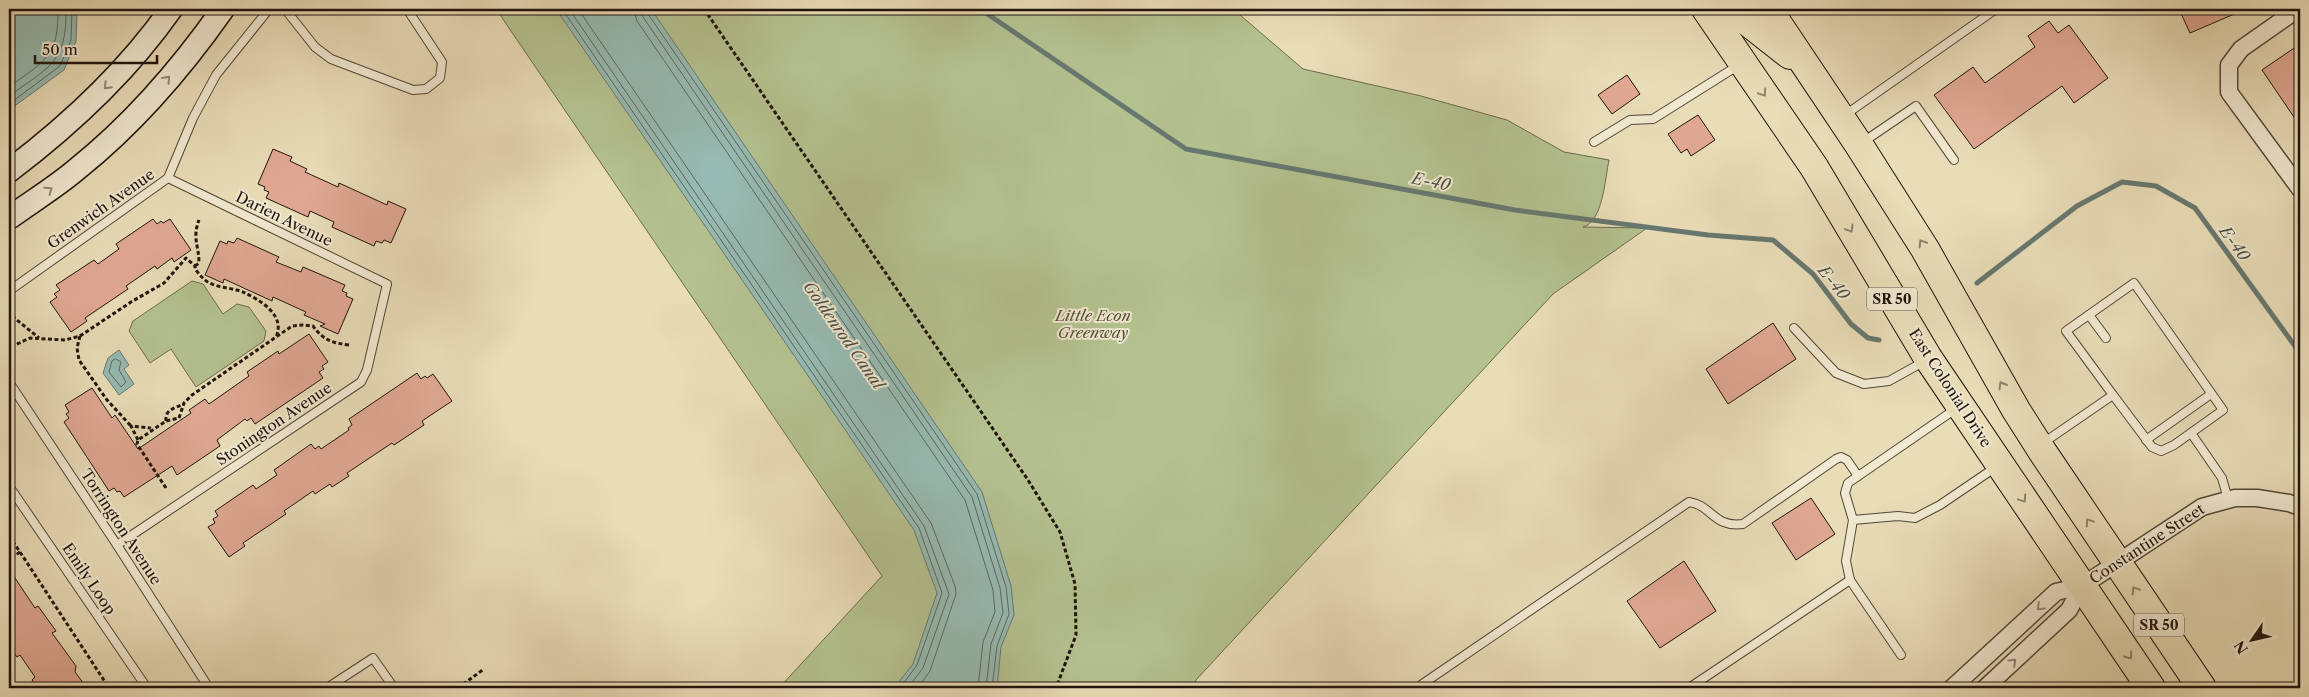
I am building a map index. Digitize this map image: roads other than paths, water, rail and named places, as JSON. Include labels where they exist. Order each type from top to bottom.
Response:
[{"type":"highway","name":"East Colonial Drive","points":[[1706,9],[1814,167],[1928,358],[2151,688]]},
{"type":"highway","points":[[1737,9],[1744,19],[1811,72]]},
{"type":"highway","name":"SR 50","points":[[1768,9],[1842,118],[1925,249],[2016,410],[2202,688]]},
{"type":"street","points":[[9,218],[77,170],[134,116],[181,65],[223,9]]},
{"type":"street","points":[[2298,9],[2241,48],[2229,65],[2229,92],[2300,190]]},
{"type":"street","points":[[9,171],[55,136],[110,84],[146,45],[168,11]]},
{"type":"street","name":"Constantine Street","points":[[1952,688],[2056,592],[2082,586],[2187,514],[2228,499],[2266,498],[2300,507]]},
{"type":"street","name":"Constantine Street","points":[[1985,688],[2069,610],[2082,586]]},
{"type":"lane","name":"Grenwich Avenue","points":[[9,291],[168,178],[193,118],[216,75],[269,9]]},
{"type":"lane","points":[[285,9],[315,47],[332,59],[413,90],[426,89],[440,78],[442,62],[407,9]]},
{"type":"lane","points":[[1842,118],[1996,9]]},
{"type":"lane","points":[[1594,142],[1630,120],[1653,119],[1743,63]]},
{"type":"lane","points":[[1859,145],[1916,106],[1954,160]]},
{"type":"lane","name":"Darien Avenue","points":[[168,178],[387,284]]},
{"type":"lane","points":[[2134,283],[2211,394],[2223,410],[2174,445],[2161,451],[2152,447],[2146,440],[2066,331],[2134,283]]},
{"type":"lane","name":"Stonington Avenue","points":[[117,545],[361,382],[367,370],[387,284]]},
{"type":"lane","points":[[2089,315],[2106,338]]},
{"type":"lane","points":[[1794,328],[1836,373],[1864,384],[1889,382],[1909,372],[1928,358]]},
{"type":"lane","name":"Torrington Avenue","points":[[9,382],[209,688]]},
{"type":"lane","points":[[2146,440],[2211,394]]},
{"type":"lane","points":[[2039,445],[2113,395]]},
{"type":"lane","points":[[1901,655],[1850,580],[1846,562],[1853,520],[1845,493],[1848,483],[1960,406]]},
{"type":"lane","points":[[2191,433],[2222,478],[2228,499]]},
{"type":"lane","points":[[1421,685],[1689,502],[1698,503],[1710,514],[1730,525],[1743,524],[1836,459],[1841,457],[1847,460],[1858,476]]},
{"type":"lane","points":[[1853,520],[1898,516],[1915,518],[1940,505],[2000,464]]},
{"type":"lane","name":"Emily Loop","points":[[9,486],[147,688]]},
{"type":"lane","points":[[1690,688],[1850,580]]},
{"type":"lane","points":[[327,688],[373,658],[394,688]]},
{"type":"water","points":[[9,9],[76,9],[77,11],[76,41],[64,70],[9,110]]},
{"type":"water","name":"Goldenrod Canal","points":[[556,9],[651,9],[982,492],[1011,586],[1014,615],[1001,647],[997,688],[894,688],[913,664],[937,593],[914,530]]},
{"type":"water","points":[[119,350],[129,365],[124,369],[134,384],[119,395],[103,373],[108,358]]},
{"type":"waterway","name":"E-40","points":[[980,9],[1186,149],[1515,210],[1708,235],[1773,240],[1813,274],[1851,324],[1868,338],[1879,340]]},
{"type":"waterway","name":"E-40","points":[[1977,283],[2077,206],[2122,182],[2156,186],[2195,208],[2300,353]]},
{"type":"park label","name":"Little Econ Greenway","points":[[1093,324]]}]
